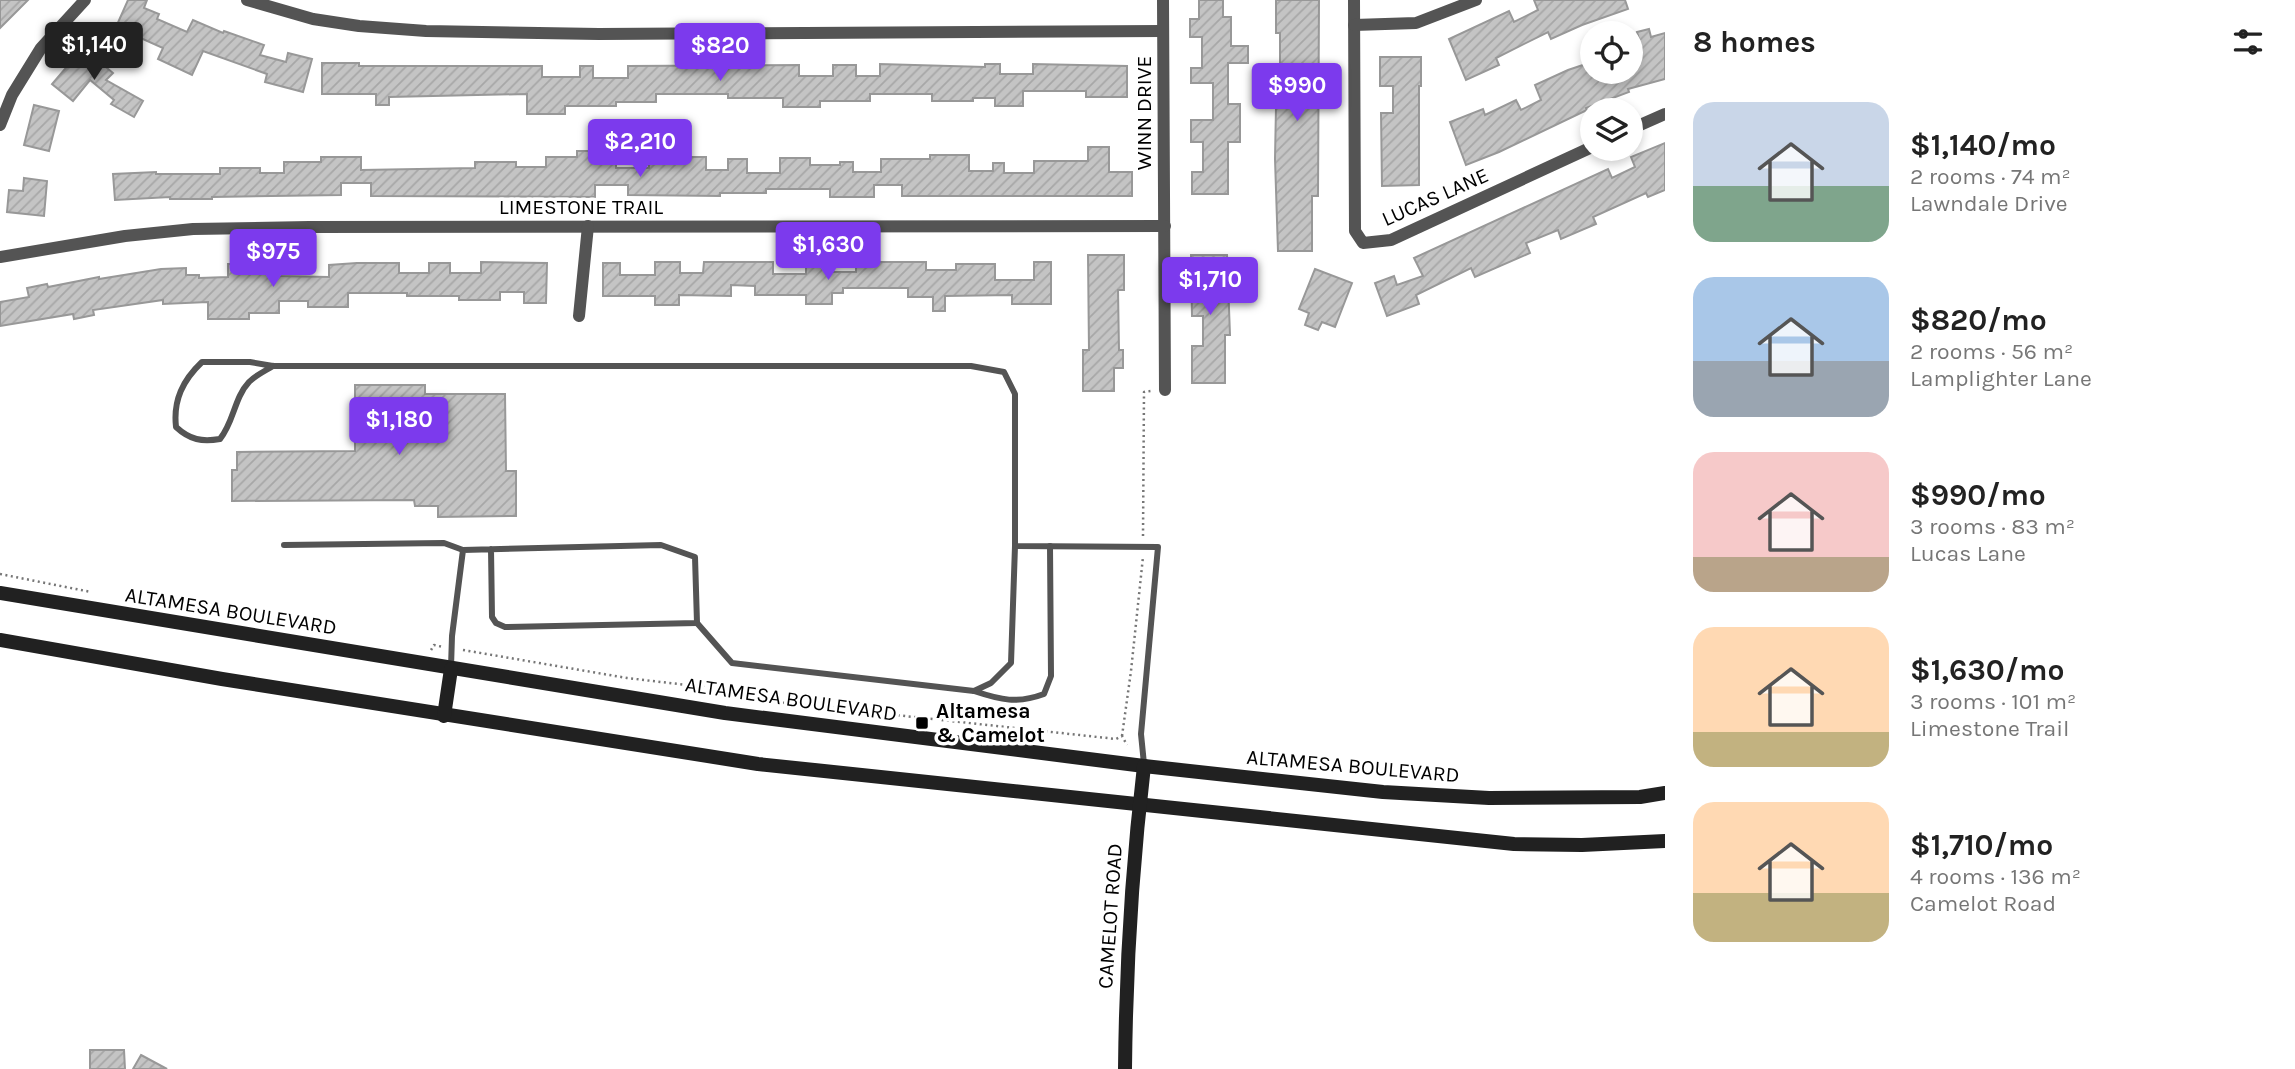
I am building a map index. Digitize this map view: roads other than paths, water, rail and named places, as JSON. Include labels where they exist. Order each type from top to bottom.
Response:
[{"type":"main road","name":"ALTAMESA BOULEVARD","points":[[0,593],[725,713],[1144,766],[1383,792],[1489,799],[1640,797],[1665,793]]},
{"type":"main road","points":[[0,640],[444,716],[758,764],[1514,844],[1582,845],[1665,841]]},
{"type":"main road","points":[[444,716],[451,669]]},
{"type":"main road","name":"CAMELOT ROAD","points":[[1125,1069],[1126,988],[1144,766]]},
{"type":"street","points":[[0,125],[12,95],[41,48],[85,0]]},
{"type":"street","points":[[247,0],[313,19],[359,26],[426,31],[884,34],[1163,31]]},
{"type":"street","name":"WINN DRIVE","points":[[1163,0],[1165,226]]},
{"type":"street","name":"LUCAS LANE","points":[[1354,0],[1355,231],[1363,243],[1391,240],[1580,153]]},
{"type":"street","points":[[1354,25],[1416,23],[1476,0]]},
{"type":"street","points":[[1643,124],[1665,114]]},
{"type":"street","points":[[579,316],[588,226]]},
{"type":"street","points":[[1165,226],[1165,390]]},
{"type":"street","name":"LIMESTONE TRAIL","points":[[0,257],[113,238],[192,229],[1165,226]]},
{"type":"lane","points":[[273,366],[248,383],[240,394],[234,415],[220,439],[192,439],[176,427],[174,412],[180,390],[189,374],[202,362],[250,362],[273,366],[971,366],[1004,372],[1015,394],[1015,547],[1011,663],[991,683],[974,691]]},
{"type":"lane","points":[[284,545],[444,543],[463,550],[661,545],[695,556],[697,623],[733,663],[974,691],[1002,700],[1027,700],[1044,694],[1051,676],[1050,547]]},
{"type":"lane","points":[[1015,547],[1158,547],[1141,734],[1144,766]]},
{"type":"lane","points":[[491,549],[492,617],[496,623],[505,626],[697,623]]},
{"type":"lane","points":[[451,669],[463,550]]},
{"type":"place","name":"Altamesa & Camelot","points":[[922,723]]}]
